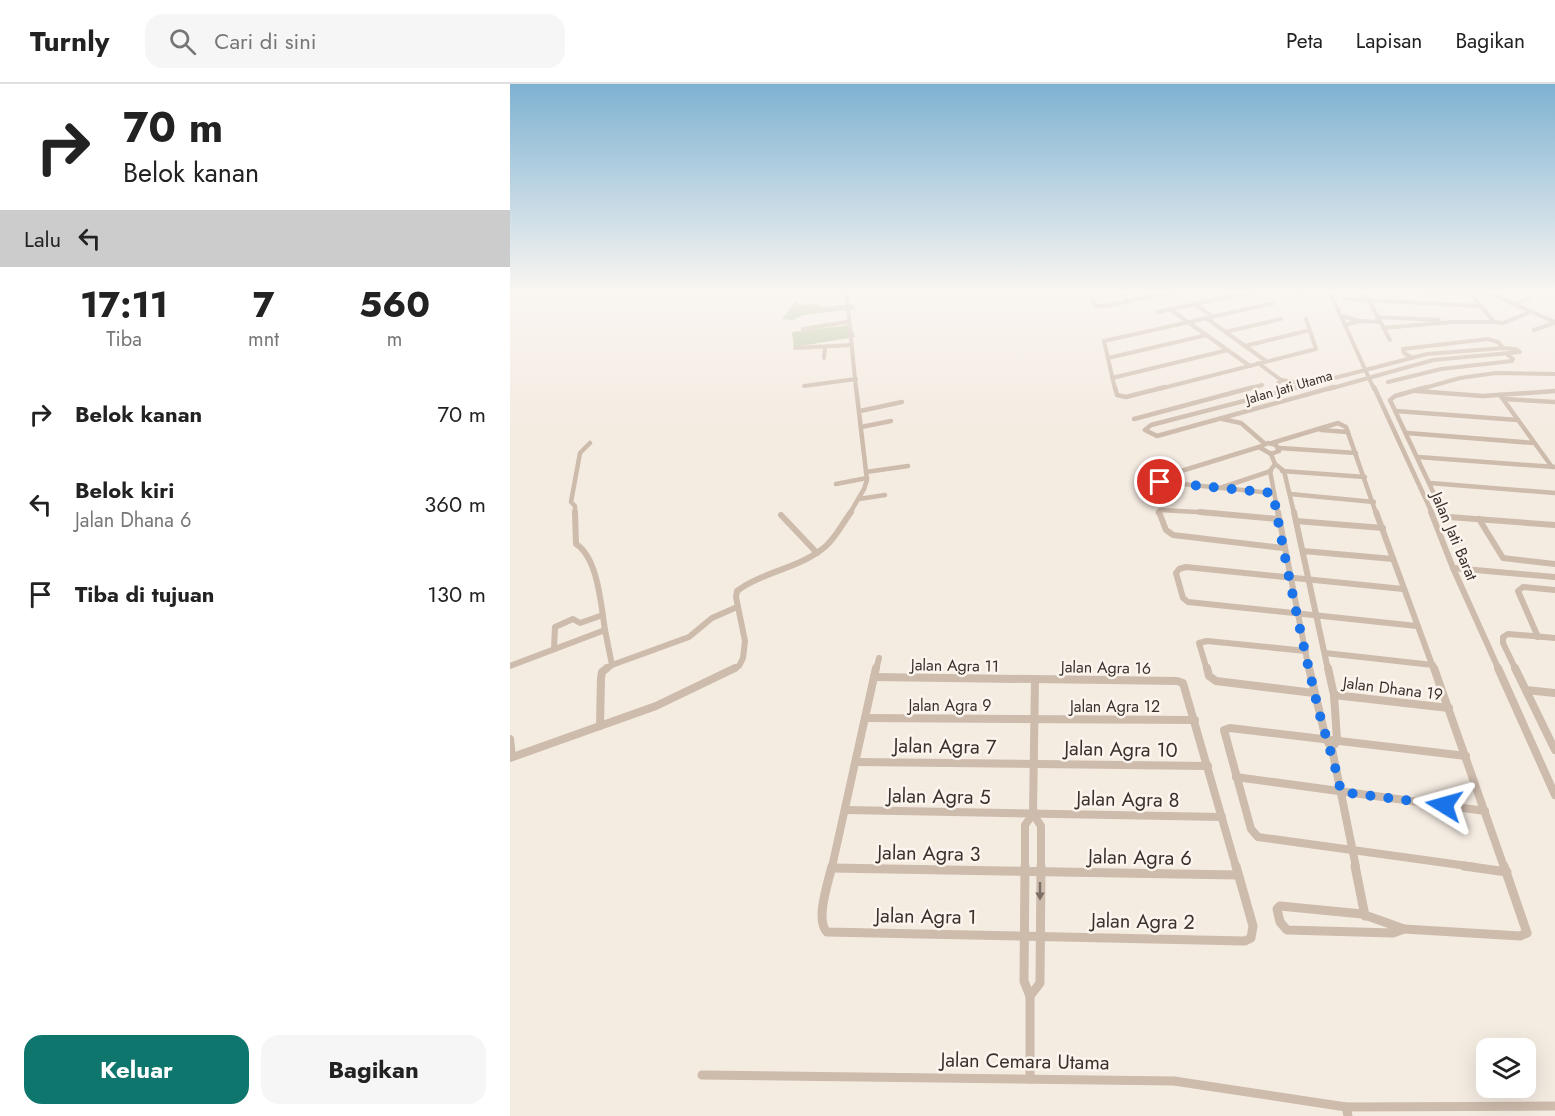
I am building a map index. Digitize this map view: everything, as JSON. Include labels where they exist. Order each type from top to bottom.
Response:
[{"type":"street","points":[[510,739],[511,757],[685,694],[739,666],[742,662],[745,643],[735,597],[741,588],[817,553],[828,545],[859,499],[866,475],[850,337]]},
{"type":"street","points":[[1121,337],[1104,341],[1117,395],[1126,397],[1316,349],[1313,337]]},
{"type":"street","points":[[1108,358],[1199,337]]},
{"type":"street","points":[[1211,337],[1250,366]]},
{"type":"street","points":[[1232,337],[1266,362]]},
{"type":"street","points":[[1245,346],[1281,337]]},
{"type":"street","name":"Jalan Jati Barat","points":[[1350,337],[1442,536],[1452,568],[1555,795]]},
{"type":"street","points":[[1411,357],[1404,353],[1403,349],[1488,339],[1498,342],[1503,348],[1516,349],[1520,352],[1508,355]]},
{"type":"street","points":[[795,348],[851,345]]},
{"type":"street","points":[[824,358],[825,348]]},
{"type":"street","name":"Jalan Jati Utama","points":[[1503,348],[1455,350],[1411,357],[1151,425],[1145,430],[1156,436],[1433,360],[1508,355]]},
{"type":"street","points":[[1112,378],[1227,350]]},
{"type":"street","points":[[1388,382],[1461,365],[1512,361],[1513,359],[1508,355]]},
{"type":"street","points":[[1258,363],[1281,380],[1305,384]]},
{"type":"street","points":[[1392,370],[1405,378]]},
{"type":"street","points":[[1555,375],[1547,373],[1460,378],[1390,398],[1443,513],[1449,517],[1555,525]]},
{"type":"street","points":[[804,386],[856,379]]},
{"type":"street","points":[[1278,391],[1277,385],[1281,380]]},
{"type":"street","points":[[1134,419],[1262,385]]},
{"type":"street","points":[[1244,390],[1254,397]]},
{"type":"street","points":[[1415,391],[1554,403]]},
{"type":"street","points":[[1502,397],[1555,391]]},
{"type":"street","points":[[1502,397],[1554,468]]},
{"type":"street","points":[[860,411],[902,402]]},
{"type":"street","points":[[1164,411],[1173,419]]},
{"type":"street","points":[[1396,411],[1518,420]]},
{"type":"street","points":[[1241,423],[1245,418],[1242,413]]},
{"type":"street","points":[[1221,418],[1241,423],[1271,453],[1275,464],[1284,471],[1334,695],[1337,740],[1332,749]]},
{"type":"street","points":[[861,427],[891,421]]},
{"type":"street","points":[[1273,493],[1152,481],[1317,429],[1341,423],[1346,427],[1403,589],[1413,608],[1417,626],[1449,708],[1527,933],[1520,936],[1404,929],[1393,933],[1287,930],[1280,922],[1277,909],[1280,906],[1286,906],[1365,916],[1393,923],[1404,929]]},
{"type":"street","points":[[1317,429],[1348,432]]},
{"type":"street","points":[[1407,433],[1534,443]]},
{"type":"street","points":[[590,442],[580,453],[571,502],[575,506],[576,544],[585,550],[600,592],[612,665]]},
{"type":"street","points":[[1272,443],[1279,448],[1356,453]]},
{"type":"street","points":[[1271,453],[1276,453],[1279,448]]},
{"type":"street","points":[[1418,457],[1554,468]]},
{"type":"street","points":[[1275,464],[1270,471],[1283,548],[1314,693],[1326,739],[1332,749],[1354,850],[1365,916]]},
{"type":"street","points":[[836,484],[908,466]]},
{"type":"street","points":[[1220,488],[1270,471],[1365,477]]},
{"type":"street","points":[[1430,483],[1555,493]]},
{"type":"street","points":[[1290,494],[1374,502]]},
{"type":"street","points":[[859,499],[885,495]]},
{"type":"street","points":[[1278,519],[1174,509],[1160,510],[1158,513],[1166,530],[1173,535],[1283,548]]},
{"type":"street","points":[[781,514],[817,553]]},
{"type":"street","points":[[1479,519],[1503,558],[1555,564]]},
{"type":"street","points":[[1296,521],[1383,528]]},
{"type":"street","points":[[1303,551],[1393,559]]},
{"type":"street","points":[[1403,589],[1186,567],[1179,569],[1176,573],[1183,598],[1188,602],[1417,626]]},
{"type":"street","points":[[1452,568],[1555,577]]},
{"type":"street","points":[[1538,636],[1518,591],[1523,587],[1555,590]]},
{"type":"street","points":[[600,726],[602,672],[612,665],[689,637],[712,618],[737,607]]},
{"type":"street","points":[[554,650],[555,627],[559,624],[573,619],[580,622],[603,615]]},
{"type":"street","points":[[510,666],[605,630]]},
{"type":"street","points":[[1554,747],[1503,643],[1503,637],[1508,634],[1555,638]]},
{"type":"street","points":[[1306,651],[1201,641],[1199,648],[1209,676],[1226,683],[1314,693]]},
{"type":"street","points":[[1325,653],[1433,665]]},
{"type":"street","points":[[832,868],[879,658]]},
{"type":"street","name":"Jalan Agra 11","points":[[874,677],[1035,680]]},
{"type":"street","points":[[1030,996],[1040,983],[1041,826],[1033,814],[1035,680]]},
{"type":"street","name":"Jalan Agra 16","points":[[1035,680],[1177,681],[1183,683],[1186,688],[1196,720]]},
{"type":"street","points":[[1526,690],[1555,693]]},
{"type":"street","name":"Jalan Dhana 19","points":[[1334,695],[1449,708]]},
{"type":"street","name":"Jalan Agra 9","points":[[866,718],[1035,719]]},
{"type":"street","name":"Jalan Agra 12","points":[[1035,719],[1196,720]]},
{"type":"street","points":[[1196,720],[1238,874]]},
{"type":"street","points":[[1466,756],[1230,728],[1224,730],[1251,829],[1258,837],[1507,872]]},
{"type":"street","name":"Jalan Agra 7","points":[[856,762],[1034,764]]},
{"type":"street","name":"Jalan Agra 10","points":[[1034,764],[1208,766]]},
{"type":"street","points":[[1236,777],[1485,811]]},
{"type":"street","name":"Jalan Agra 5","points":[[845,810],[1033,814]]},
{"type":"street","points":[[1030,1079],[1030,996],[1024,981],[1025,825],[1033,814]]},
{"type":"street","name":"Jalan Agra 8","points":[[1033,814],[1222,817]]},
{"type":"street","name":"Jalan Agra 3","points":[[832,868],[1041,872]]},
{"type":"street","name":"Jalan Agra 1","points":[[832,868],[821,916],[822,927],[827,932],[1040,937]]},
{"type":"street","name":"Jalan Agra 6","points":[[1041,872],[1238,874]]},
{"type":"street","name":"Jalan Agra 2","points":[[1040,937],[1245,941],[1251,938],[1253,926],[1238,874]]},
{"type":"street","name":"Jalan Cemara Utama","points":[[702,1075],[1174,1081],[1347,1112],[1555,1106]]},
{"type":"green space","points":[[793,337],[854,337],[794,347]]},
{"type":"route","points":[[1160,482],[1273,493],[1314,693],[1326,739],[1332,749],[1341,792],[1444,805]]}]
